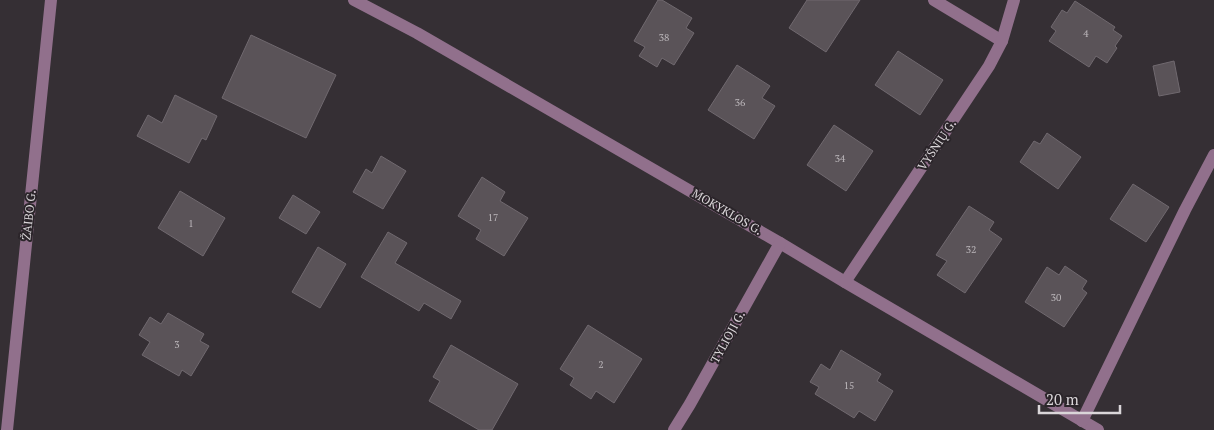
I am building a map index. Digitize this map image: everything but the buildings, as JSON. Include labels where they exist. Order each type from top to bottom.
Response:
[{"type":"street","name":"ŽAIBO G.","points":[[7,430],[51,0]]},
{"type":"street","name":"MOKYKLOS G.","points":[[354,0],[417,33],[1098,430]]},
{"type":"street","points":[[934,0],[1002,41]]},
{"type":"street","name":"VYŠNIŲ G.","points":[[845,282],[990,66],[1002,41],[1014,0]]},
{"type":"street","points":[[1082,421],[1214,156]]},
{"type":"street","name":"TYLIOJI G.","points":[[674,430],[780,243]]}]
